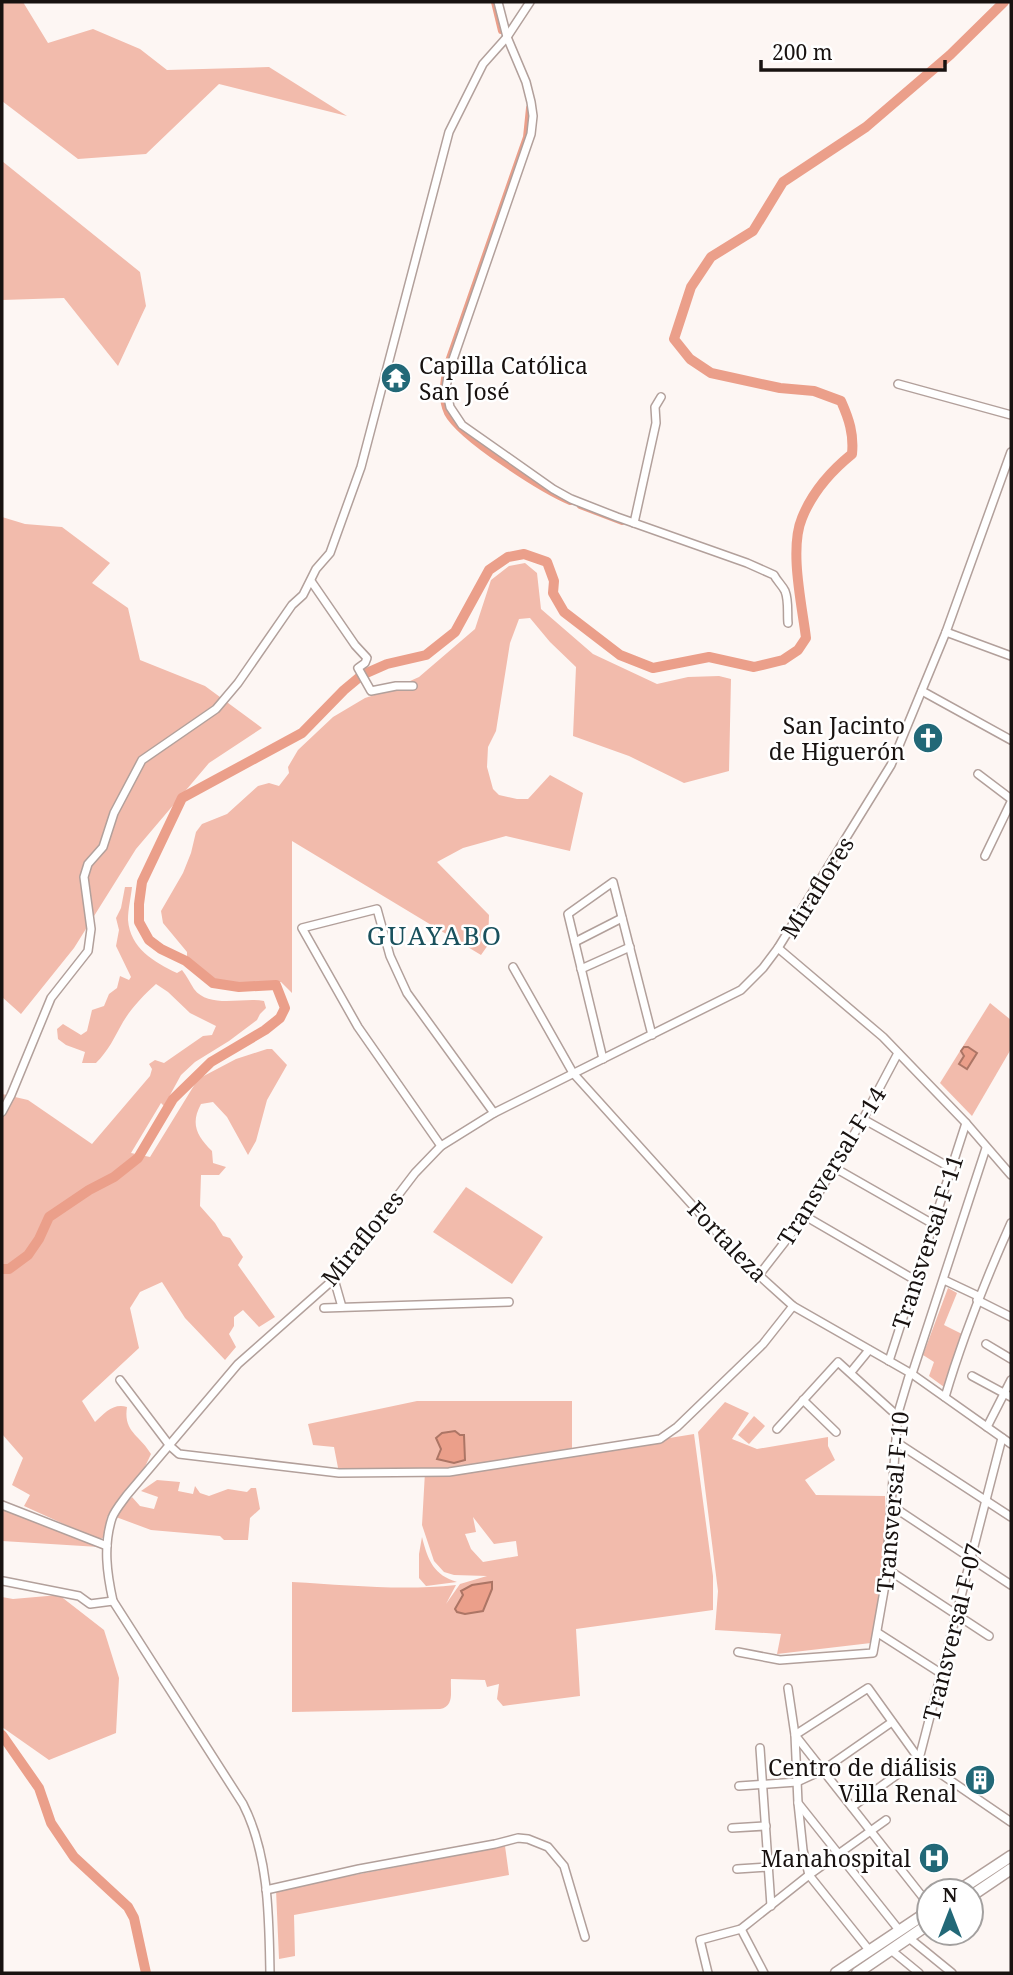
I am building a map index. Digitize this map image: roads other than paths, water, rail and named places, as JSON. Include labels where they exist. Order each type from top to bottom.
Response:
[{"type":"main road","points":[[979,1877],[1011,1856]]},
{"type":"main road","points":[[985,1887],[1011,1869]]},
{"type":"main road","points":[[836,1973],[899,1930],[915,1923]]},
{"type":"main road","points":[[858,1973],[915,1931]]},
{"type":"street","points":[[498,2],[507,37],[526,82],[533,116],[531,134],[449,371],[446,388],[450,407],[462,425],[477,437],[571,499],[775,575],[775,580],[784,587],[788,623]]},
{"type":"street","points":[[2,1112],[51,998],[75,971],[88,951],[91,929],[84,877],[88,864],[103,847],[114,813],[142,760],[160,745],[216,709],[238,683],[292,605],[303,595],[330,552],[361,467],[449,132],[483,64],[507,37],[530,2]]},
{"type":"street","points":[[898,384],[1011,415]]},
{"type":"street","points":[[634,523],[656,423],[655,407],[662,397]]},
{"type":"street","name":"Miraflores","points":[[270,1973],[266,1890],[256,1837],[243,1804],[113,1601],[107,1578],[107,1546],[112,1516],[254,1347],[334,1279],[415,1173],[441,1146],[494,1113],[741,990],[763,968],[891,765],[946,632],[1011,452]]},
{"type":"street","points":[[311,580],[355,645],[367,658],[358,668],[371,691],[413,686]]},
{"type":"street","points":[[946,632],[1011,656]]},
{"type":"street","points":[[922,691],[1011,740]]},
{"type":"street","points":[[978,774],[1011,801],[985,856]]},
{"type":"street","points":[[603,1059],[568,914],[613,882],[652,1035]]},
{"type":"street","points":[[441,1146],[364,1036],[331,983],[302,928],[377,909],[390,956],[407,993],[494,1113]]},
{"type":"street","points":[[575,942],[622,918]]},
{"type":"street","points":[[581,969],[630,947]]},
{"type":"street","points":[[778,948],[883,1037],[966,1123],[1011,1175]]},
{"type":"street","name":"Fortaleza","points":[[513,967],[573,1073],[740,1258],[793,1306],[911,1374],[1011,1444]]},
{"type":"street","name":"Transversal F-14","points":[[759,1275],[805,1216],[863,1119],[898,1053]]},
{"type":"street","points":[[863,1119],[951,1168]]},
{"type":"street","name":"Transversal F-11","points":[[889,1361],[966,1123]]},
{"type":"street","name":"Transversal F-10","points":[[878,1633],[887,1569],[898,1413],[986,1148]]},
{"type":"street","points":[[835,1168],[933,1224]]},
{"type":"street","points":[[805,1216],[915,1280]]},
{"type":"street","points":[[945,1397],[977,1298],[1011,1223]]},
{"type":"street","points":[[334,1279],[342,1307]]},
{"type":"street","points":[[944,1280],[1011,1317]]},
{"type":"street","points":[[324,1308],[509,1302]]},
{"type":"street","points":[[120,1380],[179,1454],[339,1473],[468,1471],[660,1439],[677,1427],[763,1344],[793,1306]]},
{"type":"street","points":[[986,1344],[1011,1359]]},
{"type":"street","points":[[851,1372],[869,1350]]},
{"type":"street","points":[[777,1429],[838,1362],[892,1411]]},
{"type":"street","points":[[972,1376],[1008,1395]]},
{"type":"street","points":[[987,1427],[1008,1395],[1011,1380]]},
{"type":"street","points":[[803,1401],[836,1432]]},
{"type":"street","name":"Transversal F-07","points":[[919,1759],[1002,1438]]},
{"type":"street","points":[[896,1442],[1011,1517]]},
{"type":"street","points":[[2,1505],[107,1546]]},
{"type":"street","points":[[892,1506],[1011,1585]]},
{"type":"street","points":[[887,1569],[989,1636]]},
{"type":"street","points":[[3,1581],[79,1596],[90,1604],[113,1601]]},
{"type":"street","points":[[738,1651],[780,1660],[873,1653],[878,1633],[942,1674]]},
{"type":"street","points":[[788,1688],[795,1735],[803,1850],[809,1875],[869,1950]]},
{"type":"street","points":[[795,1735],[868,1688],[919,1759],[1011,1822]]},
{"type":"street","points":[[739,1786],[797,1782],[823,1770],[891,1722]]},
{"type":"street","points":[[795,1735],[852,1807],[915,1899]]},
{"type":"street","points":[[760,1748],[771,1906]]},
{"type":"street","points":[[852,1807],[919,1759]]},
{"type":"street","points":[[799,1803],[899,1930]]},
{"type":"street","points":[[708,1973],[699,1940],[741,1929],[809,1875],[886,1820]]},
{"type":"street","points":[[732,1828],[766,1826]]},
{"type":"street","points":[[266,1890],[518,1838],[528,1839],[548,1847],[564,1866],[585,1937]]},
{"type":"street","points":[[737,1869],[769,1867]]},
{"type":"street","points":[[741,1929],[764,1973]]},
{"type":"street","points":[[909,1938],[952,1973]]},
{"type":"street","points":[[891,1950],[919,1973]]},
{"type":"waterway","points":[[494,2],[501,31]]},
{"type":"waterway","points":[[2,1269],[9,1269],[28,1255],[49,1217],[114,1177],[138,1158],[173,1099],[211,1062],[265,1030],[280,1018],[285,1008],[276,985],[239,987],[213,983],[186,961],[149,940],[139,922],[142,882],[182,798],[302,733],[362,675],[387,664],[426,655],[455,632],[489,570],[508,557],[524,554],[547,562],[554,581],[553,593],[564,612],[620,655],[653,668],[709,657],[754,667],[783,660],[798,650],[806,638],[796,561],[798,531],[806,509],[817,491],[852,454],[849,420],[841,401],[814,391],[780,388],[711,373],[690,359],[674,339],[691,287],[711,257],[753,231],[783,182],[866,127],[950,55],[1004,2]]},
{"type":"waterway","points":[[529,108],[526,137],[447,364],[443,401],[455,424],[484,449],[541,487],[570,502]]},
{"type":"waterway","points":[[580,506],[622,522]]},
{"type":"waterway","points":[[2,1735],[39,1788],[51,1823],[74,1857],[128,1907],[134,1918],[146,1973]]},
{"type":"place","name":"Capilla Católica San José","points":[[396,378]]},
{"type":"place","name":"San Jacinto de Higuerón","points":[[928,738]]},
{"type":"place","name":"Centro de diálisis Villa Renal","points":[[980,1780]]},
{"type":"place","name":"Manahospital","points":[[934,1858]]},
{"type":"district","name":"GUAYABO","points":[[435,935]]}]
